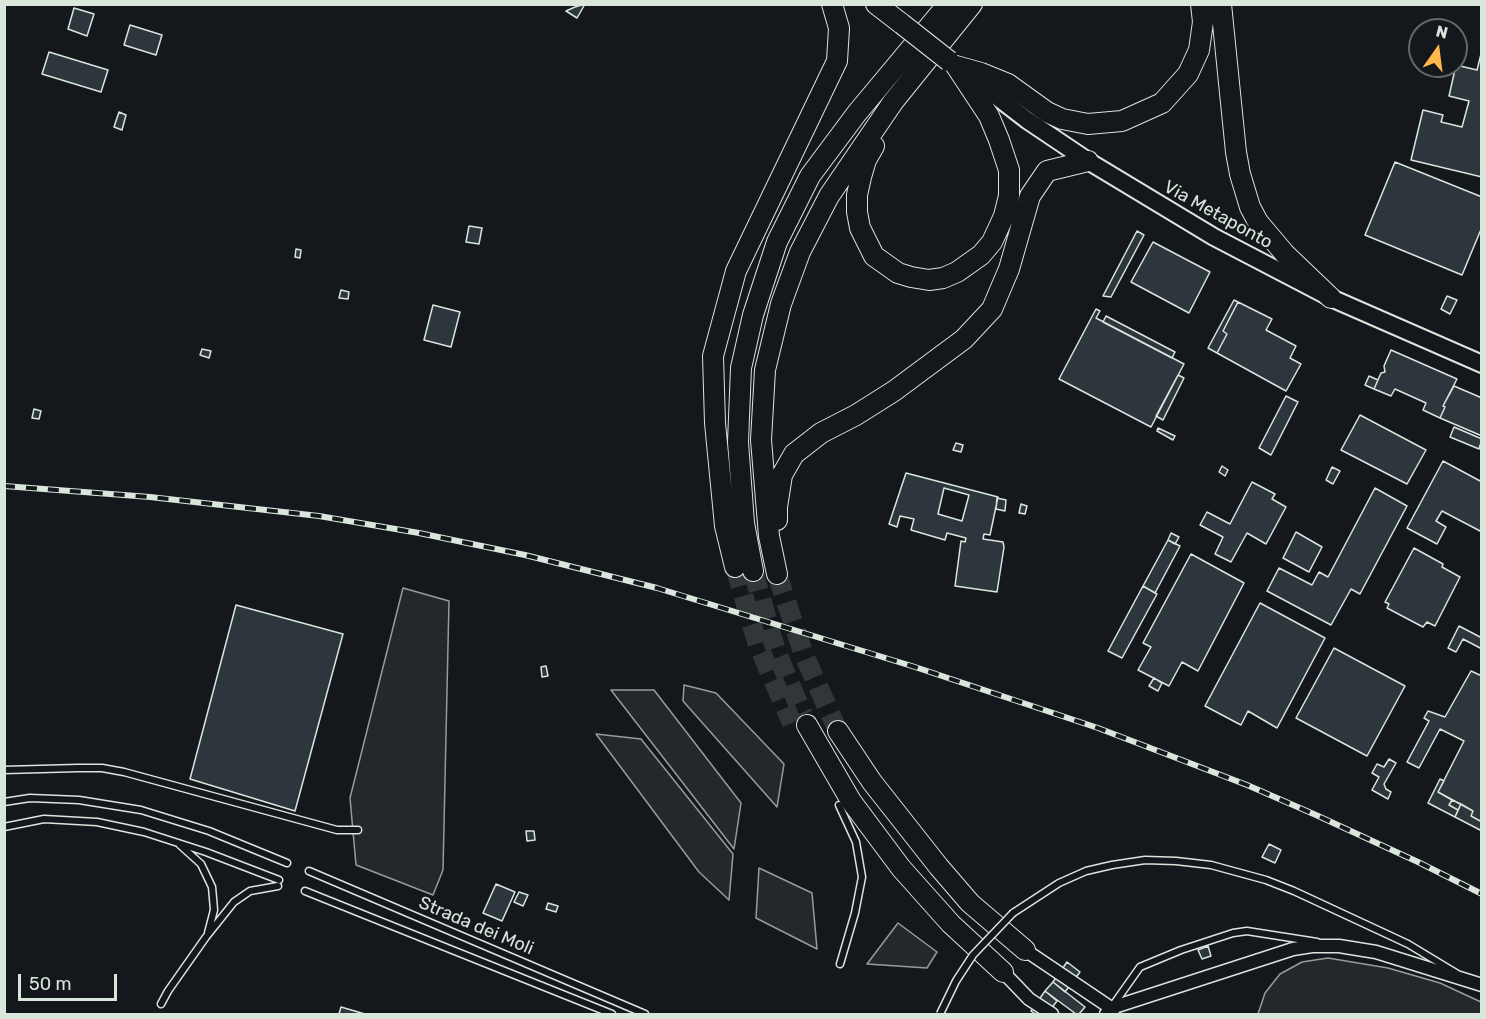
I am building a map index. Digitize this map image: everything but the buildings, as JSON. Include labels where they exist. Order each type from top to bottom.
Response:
[{"type":"main road","points":[[832,4],[839,28],[837,61],[736,271],[713,356],[715,423],[724,515],[744,569],[744,523],[738,442],[741,368],[753,315],[777,242],[810,176],[857,113],[948,4]]},
{"type":"main road","points":[[876,4],[953,63],[1008,84],[1047,112],[1062,119],[1088,124],[1122,122],[1162,103],[1188,74],[1199,50],[1203,22],[1202,4]]},
{"type":"main road","points":[[972,4],[893,102],[829,196],[800,252],[781,304],[765,370],[761,440],[769,536],[777,574],[777,507],[782,475],[794,454],[821,433],[856,415],[894,391],[964,339],[992,309],[1010,268],[1030,196],[1047,171],[1088,161]]},
{"type":"main road","points":[[1221,4],[1236,152],[1250,207],[1258,222],[1286,254],[1331,298]]},
{"type":"main road","points":[[893,102],[883,132],[866,160],[861,177],[857,195],[860,228],[874,256],[886,266],[911,278],[929,280],[943,278],[970,265],[992,242],[1004,216],[1010,182],[1005,158],[988,116],[953,63]]},
{"type":"main road","name":"Via Metaponto","points":[[953,63],[1028,120],[1088,161],[1214,237],[1331,298],[1482,364]]},
{"type":"main road","points":[[901,868],[851,801],[799,724],[839,805],[901,868],[951,924],[1003,972]]},
{"type":"main road","points":[[838,731],[872,782],[939,867],[970,903],[1025,950]]},
{"type":"street","points":[[1025,950],[1111,1012],[1293,949],[1312,946],[1339,946],[1376,952],[1476,983]]},
{"type":"street","points":[[1003,972],[1029,999],[1052,1014]]},
{"type":"lane","points":[[4,770],[102,768],[337,830],[358,830]]},
{"type":"lane","points":[[4,802],[30,798],[79,800],[141,810],[209,831],[288,862]]},
{"type":"lane","points":[[839,805],[856,842],[862,877],[855,913],[840,964]]},
{"type":"lane","points":[[4,827],[44,819],[97,822],[177,842],[279,883],[250,891],[234,902],[206,937],[161,1004]]},
{"type":"lane","points":[[177,842],[201,864],[212,887],[214,910],[206,937]]},
{"type":"lane","points":[[940,1014],[956,981],[973,955],[1013,913],[1059,883],[1086,871],[1145,860],[1211,865],[1256,877],[1294,891],[1408,944],[1476,983]]},
{"type":"lane","name":"Strada dei Moli","points":[[309,872],[645,1014]]},
{"type":"lane","points":[[305,891],[612,1014]]},
{"type":"lane","points":[[1111,1012],[1140,967],[1214,938],[1246,931],[1339,946]]},
{"type":"shaded area","points":[[403,588],[449,601],[443,870],[433,895],[356,865],[350,798]]},
{"type":"shaded area","points":[[684,685],[716,693],[784,764],[777,807],[683,701]]},
{"type":"shaded area","points":[[611,690],[654,690],[741,803],[734,849]]},
{"type":"shaded area","points":[[596,734],[641,739],[733,854],[729,900],[699,872]]},
{"type":"shaded area","points":[[759,868],[812,893],[817,949],[756,918]]},
{"type":"shaded area","points":[[898,923],[937,952],[927,968],[867,964]]},
{"type":"shaded area","points":[[1328,958],[1388,968],[1440,983],[1481,1002],[1481,1014],[1258,1014],[1265,993],[1280,974],[1302,962]]},
{"type":"tunnel","points":[[735,567],[758,645],[792,723]]},
{"type":"tunnel","points":[[753,571],[776,651],[803,715]]},
{"type":"tunnel","points":[[777,574],[804,655],[838,731]]},
{"type":"railway","points":[[4,486],[150,497],[319,516],[419,533],[525,555],[657,588],[915,667],[1098,728],[1247,785],[1418,862],[1482,894]]}]
